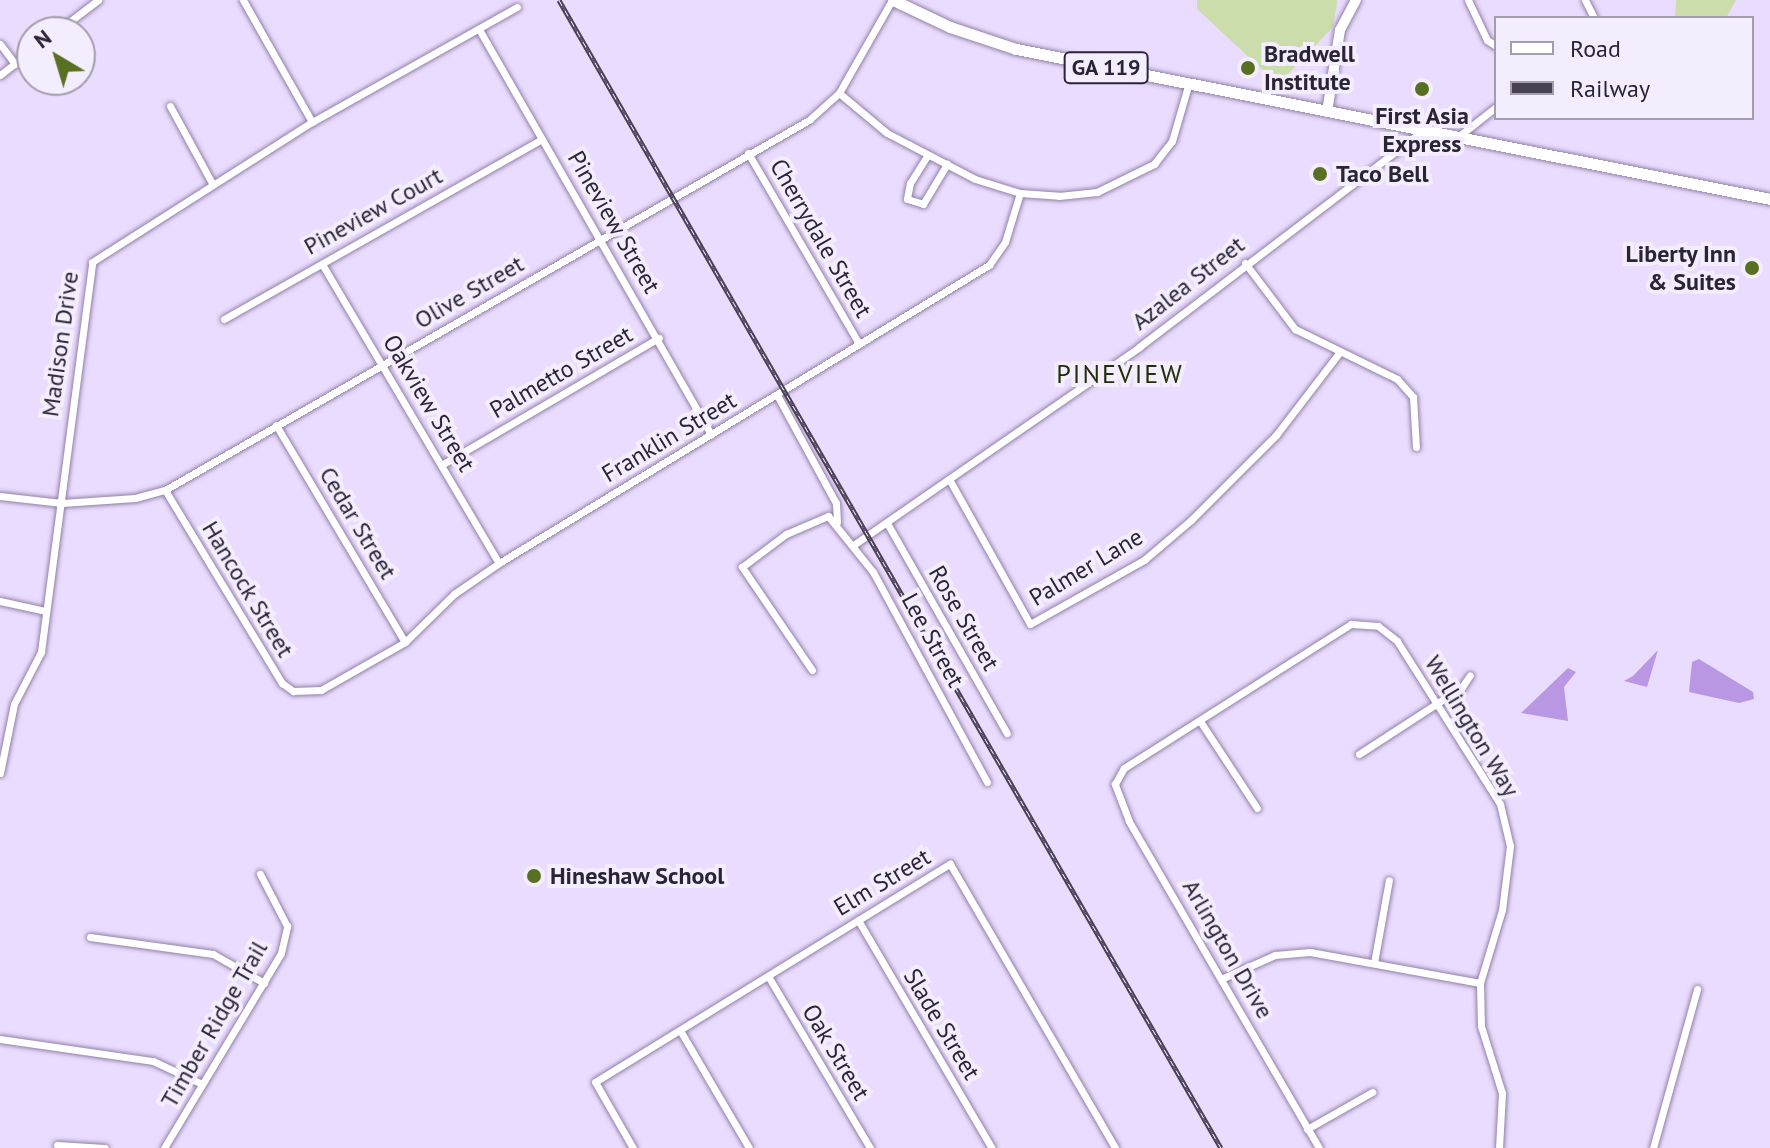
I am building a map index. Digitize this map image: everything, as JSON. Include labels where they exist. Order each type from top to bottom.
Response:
[{"type":"main road","name":"GA 119","points":[[892,0],[1000,45],[1188,86],[1770,199]]},
{"type":"street","points":[[77,16],[98,0]]},
{"type":"street","points":[[243,0],[312,122]]},
{"type":"street","name":"Olive Street","points":[[0,496],[62,503],[135,498],[165,490],[809,120],[839,93],[892,0]]},
{"type":"street","points":[[1327,112],[1340,30],[1356,0]]},
{"type":"street","points":[[1468,0],[1487,40],[1494,45]]},
{"type":"street","name":"Madison Drive","points":[[0,773],[14,704],[41,652],[62,503],[71,392],[92,262],[312,122],[480,31],[517,7]]},
{"type":"street","name":"Pineview Street","points":[[480,31],[659,338],[711,434]]},
{"type":"street","points":[[0,44],[15,64],[0,75]]},
{"type":"street","points":[[839,93],[887,133],[927,156],[1020,193],[1084,194],[1145,169],[1172,141],[1188,86]]},
{"type":"street","points":[[170,106],[212,183]]},
{"type":"street","points":[[1457,138],[1494,109]]},
{"type":"street","name":"Azalea Street","points":[[855,544],[1139,347],[1245,263],[1423,131]]},
{"type":"street","name":"Pineview Court","points":[[224,319],[542,139]]},
{"type":"street","name":"Cherrydale Street","points":[[748,153],[859,344]]},
{"type":"street","points":[[927,156],[907,199],[923,204],[947,164]]},
{"type":"street","name":"Franklin Street","points":[[309,691],[321,690],[405,642],[454,594],[499,563],[989,265],[1005,242],[1020,193]]},
{"type":"street","points":[[1245,263],[1295,329],[1339,353],[1383,369],[1413,397],[1416,447]]},
{"type":"street","name":"Oakview Street","points":[[322,264],[499,563]]},
{"type":"street","name":"Palmetto Street","points":[[443,464],[659,338]]},
{"type":"street","name":"Palmer Lane","points":[[949,479],[1030,624],[1144,560],[1191,520],[1276,435],[1339,353]]},
{"type":"street","name":"Lee Street","points":[[777,395],[836,503],[837,522],[855,544],[987,782]]},
{"type":"street","name":"Cedar Street","points":[[276,425],[405,642]]},
{"type":"street","name":"Hancock Street","points":[[165,490],[282,683],[293,691],[309,691]]},
{"type":"street","points":[[812,670],[742,567],[814,518],[828,516],[837,522]]},
{"type":"street","name":"Rose Street","points":[[887,523],[1007,733]]},
{"type":"street","points":[[0,601],[45,611]]},
{"type":"street","name":"Wellington Way","points":[[1124,768],[1351,624],[1378,626],[1397,641],[1500,804],[1510,846],[1502,910],[1480,983],[1481,1026],[1502,1093],[1499,1148]]},
{"type":"street","points":[[1359,754],[1462,687],[1470,675]]},
{"type":"street","points":[[1200,721],[1257,808]]},
{"type":"street","name":"Arlington Drive","points":[[1124,768],[1115,784],[1129,821],[1319,1148]]},
{"type":"street","name":"Elm Street","points":[[633,1148],[595,1082],[950,864],[1115,1148]]},
{"type":"street","name":"Timber Ridge Trail","points":[[164,1148],[281,953],[287,926],[260,874]]},
{"type":"street","points":[[1374,963],[1389,880]]},
{"type":"street","name":"Slade Street","points":[[858,920],[992,1148]]},
{"type":"street","points":[[90,937],[213,954],[264,983]]},
{"type":"street","points":[[1221,979],[1258,961],[1293,953],[1340,954],[1480,983]]},
{"type":"street","name":"Oak Street","points":[[768,976],[870,1148]]},
{"type":"street","points":[[1653,1148],[1697,989]]},
{"type":"street","points":[[681,1032],[749,1148]]},
{"type":"street","points":[[0,1039],[153,1061],[202,1084]]},
{"type":"street","points":[[1307,1129],[1372,1092]]},
{"type":"street","points":[[57,1145],[105,1148]]},
{"type":"green space","points":[[1197,0],[1337,0],[1337,3],[1333,27],[1285,77],[1267,74],[1197,9]]},
{"type":"green space","points":[[1676,0],[1736,0],[1727,16],[1675,16]]},
{"type":"shaded area","points":[[1658,650],[1647,687],[1624,681],[1633,676]]},
{"type":"shaded area","points":[[1699,659],[1753,692],[1754,699],[1739,703],[1689,692],[1692,662]]},
{"type":"shaded area","points":[[1568,668],[1576,672],[1564,687],[1568,721],[1521,713]]},
{"type":"railway","points":[[559,0],[1221,1148]]},
{"type":"place","name":"Bradwell Institute","points":[[1248,68]]},
{"type":"place","name":"First Asia Express","points":[[1422,89]]},
{"type":"place","name":"Taco Bell","points":[[1320,174]]},
{"type":"place","name":"Liberty Inn & Suites","points":[[1752,268]]},
{"type":"place","name":"Hineshaw School","points":[[534,876]]},
{"type":"district","name":"PINEVIEW","points":[[1120,374]]}]
